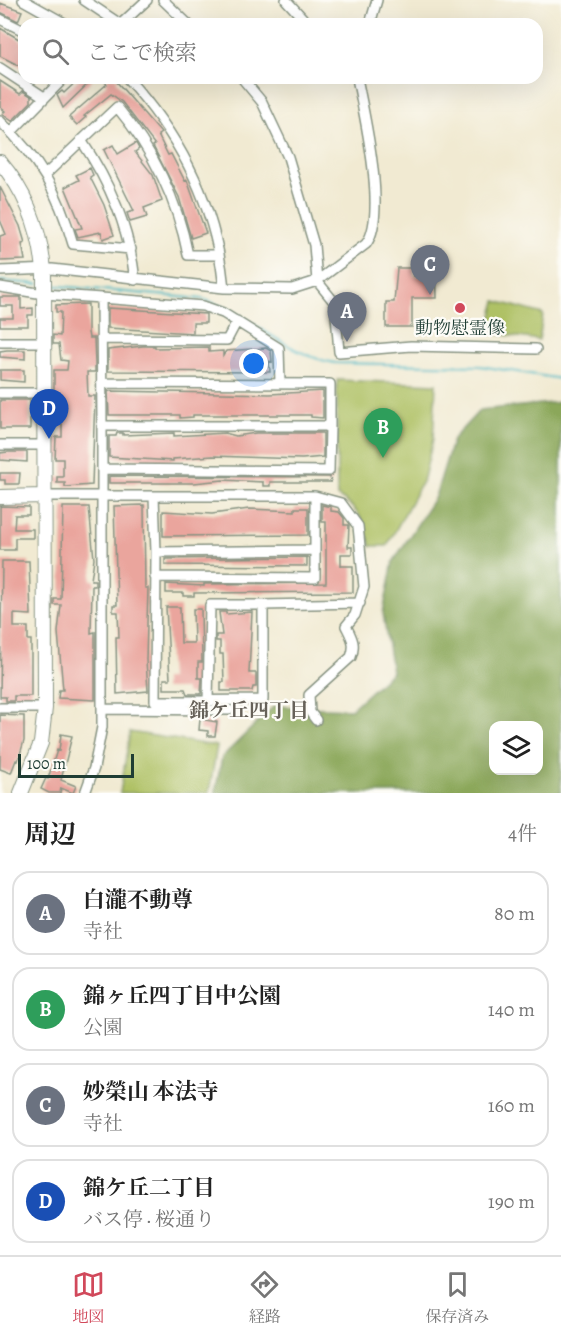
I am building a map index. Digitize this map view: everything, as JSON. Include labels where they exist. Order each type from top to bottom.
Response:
[{"type":"street","points":[[23,0],[55,18]]},
{"type":"street","points":[[84,0],[111,18]]},
{"type":"street","points":[[127,18],[147,0]]},
{"type":"street","points":[[163,0],[182,18]]},
{"type":"street","points":[[372,18],[376,0]]},
{"type":"street","points":[[291,2],[303,18]]},
{"type":"street","points":[[0,19],[18,27]]},
{"type":"street","points":[[0,68],[18,80]]},
{"type":"street","points":[[24,84],[44,97]]},
{"type":"street","points":[[11,132],[58,84]]},
{"type":"street","points":[[133,84],[167,125],[198,180],[219,255],[224,288]]},
{"type":"street","points":[[247,84],[262,102],[288,157],[314,245],[317,281],[335,303],[339,352],[411,346],[536,349]]},
{"type":"street","points":[[0,286],[44,282],[135,280],[224,288],[292,289],[317,281],[366,244],[376,220],[369,144],[358,84]]},
{"type":"street","points":[[46,174],[117,107],[140,136],[166,183],[184,231],[188,255],[219,255]]},
{"type":"street","points":[[0,121],[46,174],[62,208],[73,244],[131,249]]},
{"type":"street","points":[[81,140],[106,181],[121,214],[131,249],[135,280]]},
{"type":"street","points":[[0,162],[17,185],[32,215],[42,247],[44,282],[45,708],[41,743],[21,793]]},
{"type":"street","points":[[0,271],[101,298],[203,306],[223,313],[279,348],[280,384]]},
{"type":"street","points":[[85,793],[99,746],[102,709],[101,298]]},
{"type":"street","points":[[101,339],[227,340],[237,321]]},
{"type":"street","points":[[0,342],[45,342]]},
{"type":"street","points":[[102,383],[330,384],[329,471],[103,469]]},
{"type":"street","points":[[0,393],[44,393]]},
{"type":"street","points":[[102,426],[330,426]]},
{"type":"street","points":[[0,445],[45,445]]},
{"type":"street","points":[[0,496],[315,496],[341,503],[355,520],[364,587],[360,603],[346,626],[353,639],[354,649],[351,657],[309,695],[310,712],[316,720]]},
{"type":"street","points":[[154,496],[155,701],[263,700],[263,605]]},
{"type":"street","points":[[155,577],[315,578],[315,496]]},
{"type":"street","points":[[156,552],[315,550]]},
{"type":"street","points":[[208,700],[210,605],[360,603]]},
{"type":"street","points":[[0,708],[45,708]]},
{"type":"street","points":[[102,709],[229,710]]},
{"type":"green space","points":[[496,301],[543,314],[539,340],[498,334],[500,325],[490,323]]},
{"type":"green space","points":[[337,380],[436,384],[433,439],[424,478],[387,546],[371,546],[356,511],[337,496]]},
{"type":"green space","points":[[561,402],[561,793],[215,793],[222,757],[274,706],[351,709],[392,672],[383,613],[393,562],[435,497],[453,439],[480,410]]},
{"type":"green space","points":[[130,732],[217,746],[209,793],[120,793]]},
{"type":"building","points":[[0,3],[22,11],[18,21],[0,12]]},
{"type":"building","points":[[0,28],[18,38],[18,65],[0,56]]},
{"type":"building","points":[[0,81],[20,94],[23,91],[31,96],[31,102],[12,121],[2,114],[5,111],[0,107]]},
{"type":"building","points":[[74,84],[88,84],[63,108],[57,95],[62,91],[64,93]]},
{"type":"building","points":[[107,84],[119,84],[161,133],[158,135],[168,155],[171,154],[185,181],[187,180],[206,233],[191,238],[179,197],[153,146],[155,145],[122,102],[111,94],[84,116],[86,117],[77,125],[69,117]]},
{"type":"building","points":[[136,143],[139,149],[135,152],[153,175],[162,201],[144,208],[147,217],[130,222],[127,213],[134,211],[104,150],[113,145],[118,154]]},
{"type":"building","points":[[90,168],[93,175],[90,177],[104,205],[114,235],[103,239],[101,232],[78,237],[75,229],[82,228],[65,187],[79,180],[76,175]]},
{"type":"building","points":[[0,187],[20,226],[25,243],[22,244],[25,260],[0,261],[0,236],[6,234],[0,220]]},
{"type":"building","points":[[429,261],[436,261],[437,298],[412,298],[412,327],[386,327],[386,302],[394,302],[397,268],[414,268],[414,276],[428,276]]},
{"type":"building","points":[[0,297],[21,297],[21,309],[33,308],[33,315],[28,315],[28,326],[0,326],[0,318],[13,318],[13,306],[0,306]]},
{"type":"building","points":[[88,304],[88,332],[89,338],[94,338],[95,365],[95,372],[87,372],[88,396],[95,396],[92,485],[65,487],[65,483],[57,483],[57,477],[63,477],[63,459],[55,459],[56,437],[62,437],[62,424],[54,424],[54,418],[61,417],[61,399],[54,399],[54,370],[67,370],[68,361],[61,360],[59,344],[53,344],[53,335],[60,336],[61,312],[56,312],[56,305]]},
{"type":"building","points":[[108,308],[206,314],[206,323],[193,323],[193,333],[108,328]]},
{"type":"building","points":[[155,346],[155,348],[209,347],[209,352],[223,351],[223,356],[226,351],[266,348],[271,351],[272,362],[269,361],[270,372],[108,371],[108,350]]},
{"type":"building","points":[[25,350],[25,359],[0,357],[0,351]]},
{"type":"building","points":[[0,370],[24,370],[24,382],[0,380]]},
{"type":"building","points":[[108,391],[270,394],[323,391],[323,418],[311,417],[311,415],[193,415],[193,417],[180,418],[180,415],[109,415]]},
{"type":"building","points":[[0,400],[30,400],[30,429],[0,429]]},
{"type":"building","points":[[117,433],[123,433],[123,435],[174,433],[174,436],[225,433],[236,436],[256,433],[323,433],[323,457],[302,459],[213,456],[173,459],[173,461],[109,457],[109,436],[116,436]]},
{"type":"building","points":[[27,452],[27,462],[0,460],[0,453]]},
{"type":"building","points":[[0,473],[20,473],[19,484],[5,484],[5,480],[0,480]]},
{"type":"building","points":[[109,476],[330,477],[331,482],[270,482],[270,486],[263,486],[263,482],[223,480],[194,483],[109,483]]},
{"type":"building","points":[[144,505],[145,588],[148,588],[146,660],[148,691],[117,694],[116,637],[119,637],[118,612],[113,612],[113,605],[117,605],[114,506]]},
{"type":"building","points":[[322,505],[331,507],[331,511],[339,512],[344,518],[344,525],[349,525],[348,547],[352,547],[352,554],[341,554],[341,566],[353,566],[353,592],[194,593],[194,596],[183,596],[183,593],[166,593],[166,584],[204,586],[204,584],[326,583],[326,522],[322,522]]},
{"type":"building","points":[[0,506],[29,507],[29,515],[15,515],[14,529],[33,529],[33,538],[15,538],[15,550],[0,550]]},
{"type":"building","points":[[63,507],[89,507],[94,559],[91,580],[95,580],[95,586],[92,586],[91,633],[95,632],[95,700],[58,698],[59,690],[63,690],[58,632],[61,605],[54,605],[54,599],[61,599]]},
{"type":"building","points":[[295,508],[308,508],[308,535],[163,536],[163,511],[212,514],[249,509],[295,511]]},
{"type":"building","points":[[307,557],[307,566],[165,565],[165,559]]},
{"type":"building","points":[[2,561],[29,561],[31,615],[14,614],[14,627],[28,627],[28,640],[31,640],[31,696],[14,696],[14,701],[6,701],[6,697],[0,697]]},
{"type":"building","points":[[166,607],[180,607],[181,643],[194,643],[193,609],[201,609],[202,662],[198,662],[198,678],[202,678],[201,694],[187,694],[185,689],[164,689],[164,679],[170,679]]},
{"type":"building","points":[[219,612],[226,612],[226,614],[252,612],[249,673],[256,673],[256,687],[253,687],[252,691],[221,691],[221,682],[224,682],[223,654],[220,654],[220,641],[216,641],[216,635],[222,635]]},
{"type":"building","points":[[0,715],[24,716],[24,741],[18,761],[16,760],[11,773],[0,769]]},
{"type":"building","points":[[200,719],[217,722],[215,736],[208,736],[208,731],[199,730]]},
{"type":"building","points":[[61,734],[72,736],[61,780],[76,786],[73,793],[61,788],[60,793],[49,793],[41,789],[46,778],[48,779],[57,750],[59,751]]},
{"type":"waterway","points":[[0,281],[39,284]]},
{"type":"waterway","points":[[48,285],[202,299],[236,314],[301,352],[335,363],[480,366],[561,379]]},
{"type":"place","name":"妙榮山 本法寺","points":[[430,295]]},
{"type":"place","name":"動物慰霊像","points":[[460,308]]},
{"type":"place","name":"白瀧不動尊","points":[[347,342]]},
{"type":"place","name":"錦ケ丘二丁目","points":[[49,439]]},
{"type":"place","name":"錦ヶ丘四丁目中公園","points":[[383,458]]},
{"type":"district","name":"錦ケ丘四丁目","points":[[249,710]]}]
